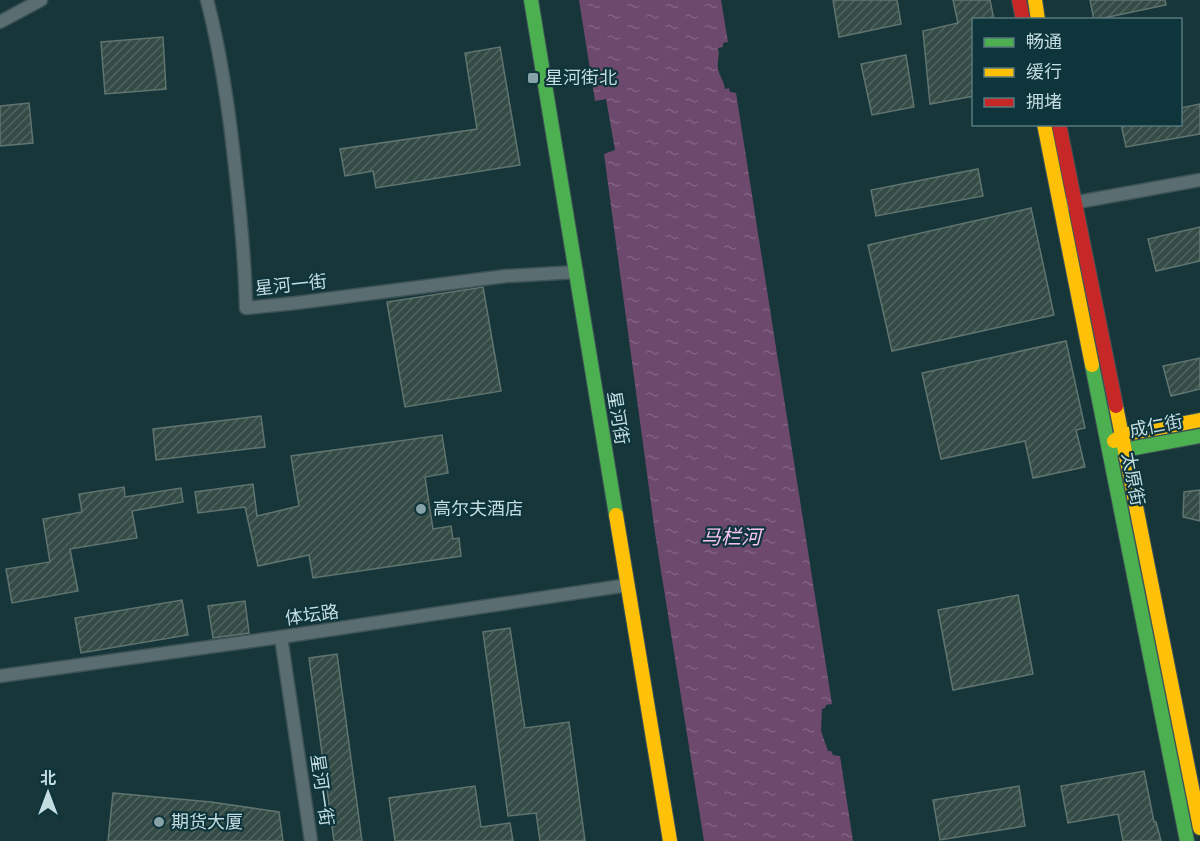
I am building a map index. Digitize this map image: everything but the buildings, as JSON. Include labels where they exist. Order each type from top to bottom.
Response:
[{"type":"main road","name":"星河街","points":[[531,0],[670,841]]},
{"type":"main road","points":[[1019,0],[1023,18]]},
{"type":"main road","points":[[1035,0],[1038,18]]},
{"type":"main road","name":"太原街","points":[[1044,126],[1188,841]]},
{"type":"main road","name":"太原街","points":[[1059,126],[1200,828]]},
{"type":"main road","name":"成仁街","points":[[1108,445],[1122,435],[1200,420]]},
{"type":"main road","name":"成仁街","points":[[1108,445],[1124,450],[1200,436]]},
{"type":"street","points":[[0,22],[41,0]]},
{"type":"street","name":"星河一街","points":[[207,0],[214,26],[231,129],[245,260],[246,308],[506,276],[577,272]]},
{"type":"street","points":[[1060,205],[1200,180]]},
{"type":"street","name":"体坛路","points":[[0,676],[628,585]]},
{"type":"street","name":"星河一街","points":[[281,637],[311,841]]},
{"type":"water","name":"马栏河","points":[[579,0],[721,0],[728,42],[718,48],[718,69],[725,89],[729,88],[730,92],[736,93],[832,704],[822,709],[821,731],[828,751],[840,756],[853,841],[704,841],[655,533],[604,154],[615,150],[606,99],[595,101]]},
{"type":"traffic: fast","points":[[531,0],[616,515]]},
{"type":"traffic: fast","points":[[1092,365],[1187,841]]},
{"type":"traffic: fast","points":[[1115,447],[1124,450],[1200,436]]},
{"type":"traffic: slow","points":[[1035,0],[1038,18]]},
{"type":"traffic: slow","points":[[1044,126],[1092,365]]},
{"type":"traffic: slow","points":[[1116,406],[1200,828]]},
{"type":"traffic: slow","points":[[1114,441],[1122,435],[1200,420]]},
{"type":"traffic: slow","points":[[616,515],[670,841]]},
{"type":"traffic: jam","points":[[1019,0],[1023,18]]},
{"type":"traffic: jam","points":[[1059,126],[1116,406]]},
{"type":"place","name":"星河街北","points":[[533,78]]},
{"type":"place","name":"高尔夫酒店","points":[[421,509]]},
{"type":"place","name":"期货大厦","points":[[159,822]]}]
